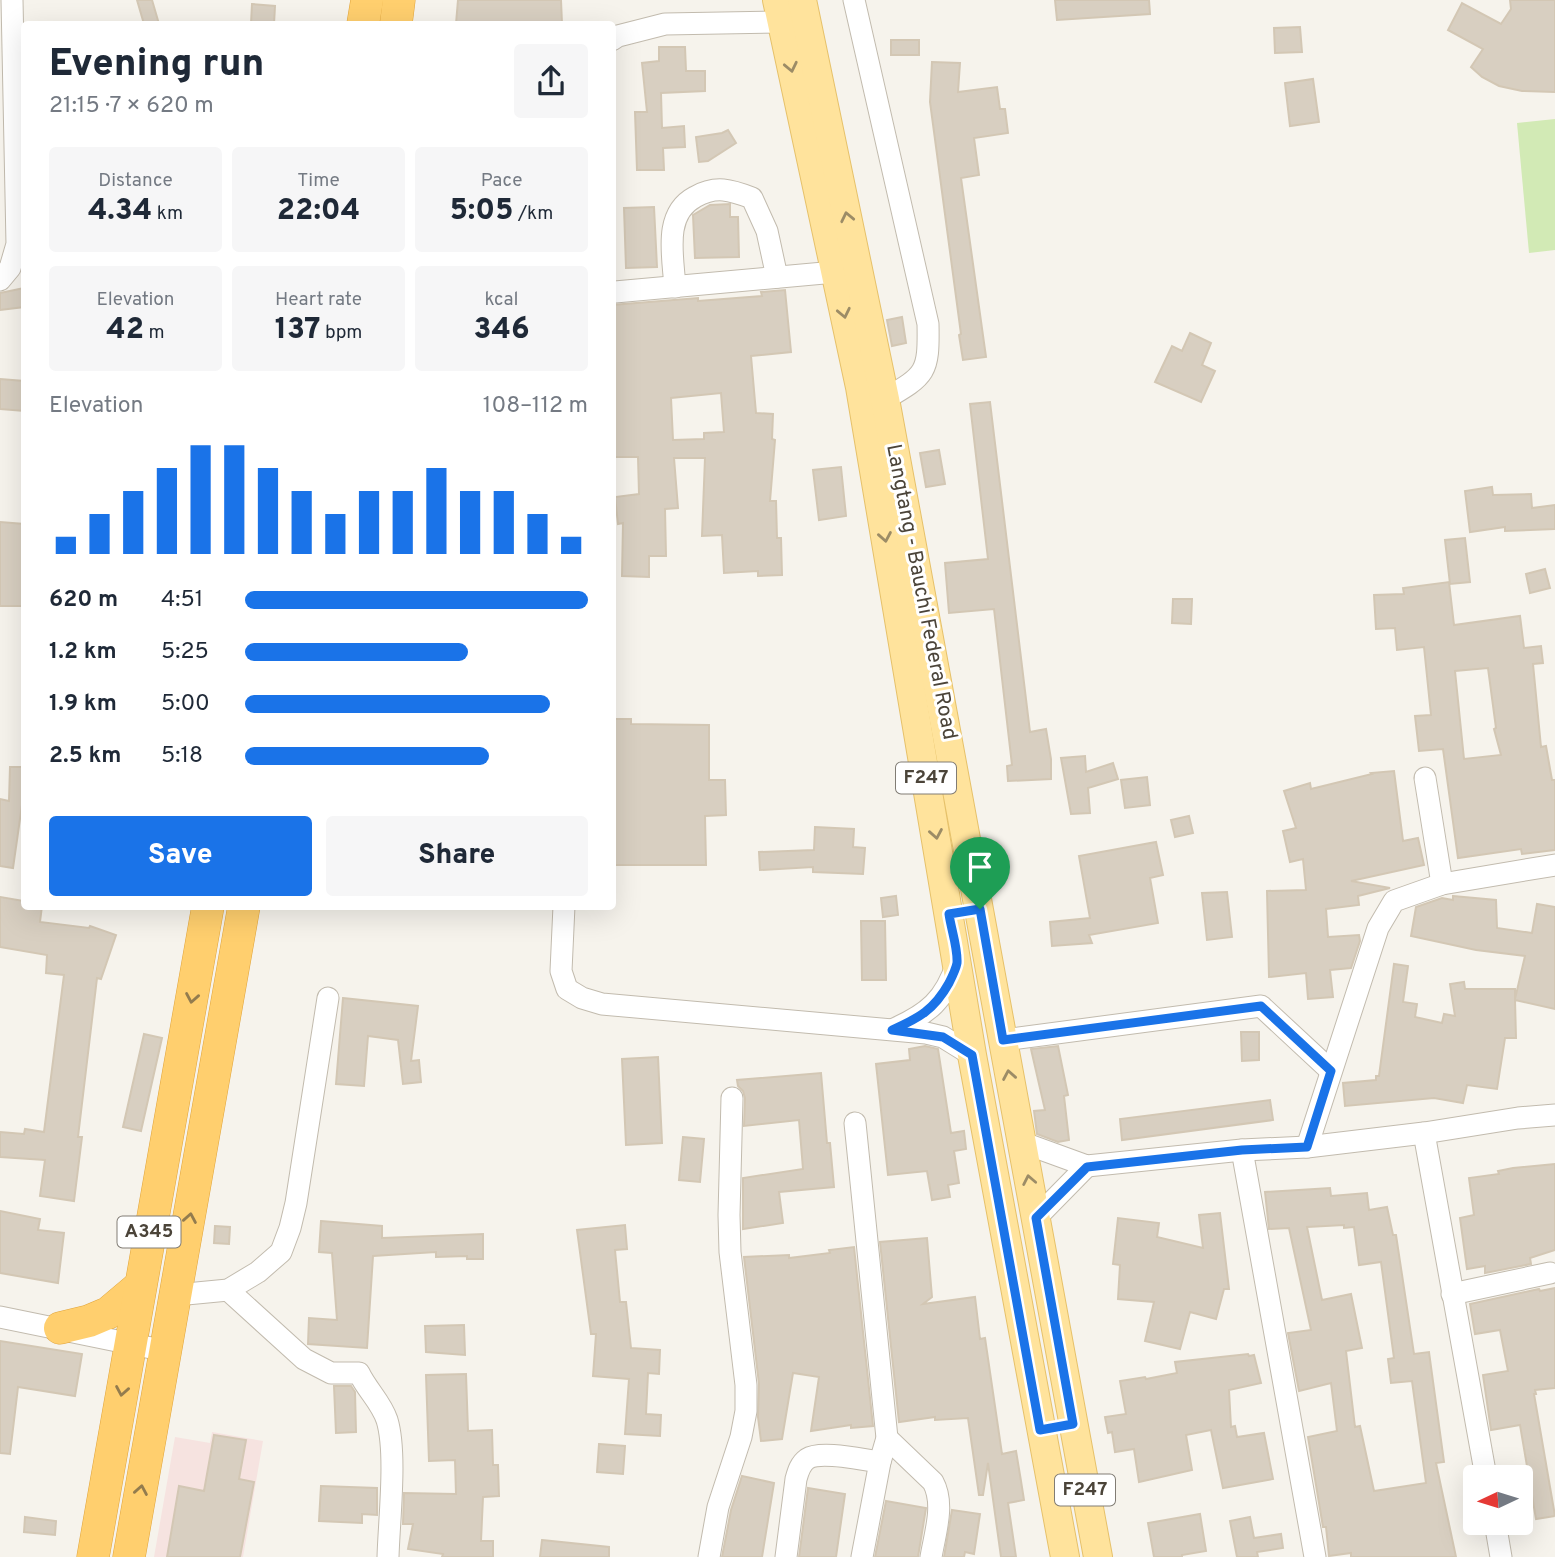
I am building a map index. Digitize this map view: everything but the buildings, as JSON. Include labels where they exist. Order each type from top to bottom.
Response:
[{"type":"highway","points":[[364,21],[367,0]]},
{"type":"highway","points":[[396,21],[400,0]]},
{"type":"highway","name":"A345","points":[[93,1557],[207,910]]},
{"type":"highway","name":"A345","points":[[130,1557],[243,910]]},
{"type":"highway","points":[[198,963],[233,969]]},
{"type":"highway","points":[[60,1328],[108,1313],[140,1286]]},
{"type":"main road","name":"Langtang - Bauchi Federal Road","points":[[803,0],[885,399],[1098,1557]]},
{"type":"main road","name":"Langtang - Bauchi Federal Road","points":[[780,11],[860,387],[972,1055],[1065,1557]]},
{"type":"main road","points":[[949,914],[980,909]]},
{"type":"main road","points":[[1040,1430],[1073,1424]]},
{"type":"street","points":[[0,280],[10,268],[17,244],[12,0]]},
{"type":"street","points":[[855,0],[928,324],[929,356],[918,380],[885,399]]},
{"type":"street","points":[[616,37],[665,24],[780,11]]},
{"type":"street","points":[[675,286],[672,233],[677,211],[686,202],[707,190],[729,189],[752,198],[767,231],[778,278]]},
{"type":"street","points":[[616,292],[835,272]]},
{"type":"street","points":[[1425,778],[1442,884]]},
{"type":"street","points":[[1307,1147],[1378,928],[1394,901],[1442,884],[1555,865]]},
{"type":"street","points":[[564,910],[561,971],[567,989],[582,998],[602,1004],[943,1037],[972,1055]]},
{"type":"street","points":[[892,1030],[931,1009],[944,992],[957,963]]},
{"type":"street","points":[[176,1295],[228,1290],[258,1272],[281,1252],[290,1228],[328,998]]},
{"type":"street","points":[[1003,1040],[1261,1006],[1331,1071]]},
{"type":"street","points":[[709,1557],[718,1507],[741,1437],[746,1411],[746,1385],[730,1252],[732,1098]]},
{"type":"street","points":[[1021,1142],[1087,1167],[1242,1150],[1307,1147],[1555,1115]]},
{"type":"street","points":[[855,1123],[887,1438],[862,1557]]},
{"type":"street","points":[[1424,1133],[1484,1465]]},
{"type":"street","points":[[1242,1150],[1315,1557]]},
{"type":"street","points":[[1036,1218],[1087,1167]]},
{"type":"street","points":[[1452,1294],[1550,1273]]},
{"type":"street","points":[[228,1290],[304,1359],[331,1373],[359,1373],[364,1384],[378,1400],[387,1421],[391,1448],[388,1557]]},
{"type":"street","points":[[0,1317],[166,1350]]},
{"type":"street","points":[[887,1438],[933,1482],[937,1491],[939,1502],[931,1557]]},
{"type":"street","points":[[786,1557],[796,1479],[799,1468],[806,1460],[820,1455],[880,1462]]},
{"type":"street","points":[[1497,1535],[1501,1557]]},
{"type":"shaded area","points":[[212,1432],[263,1441],[243,1557],[154,1557],[175,1437],[210,1443]]},
{"type":"green space","points":[[1555,119],[1555,250],[1529,253],[1517,123]]},
{"type":"route","points":[[980,909],[1003,1040],[1261,1006],[1331,1071],[1307,1147],[1242,1150],[1087,1167],[1036,1218],[1073,1424],[1040,1430],[972,1055],[943,1037],[892,1030],[931,1009],[953,974],[957,963],[949,914],[980,909]]}]
